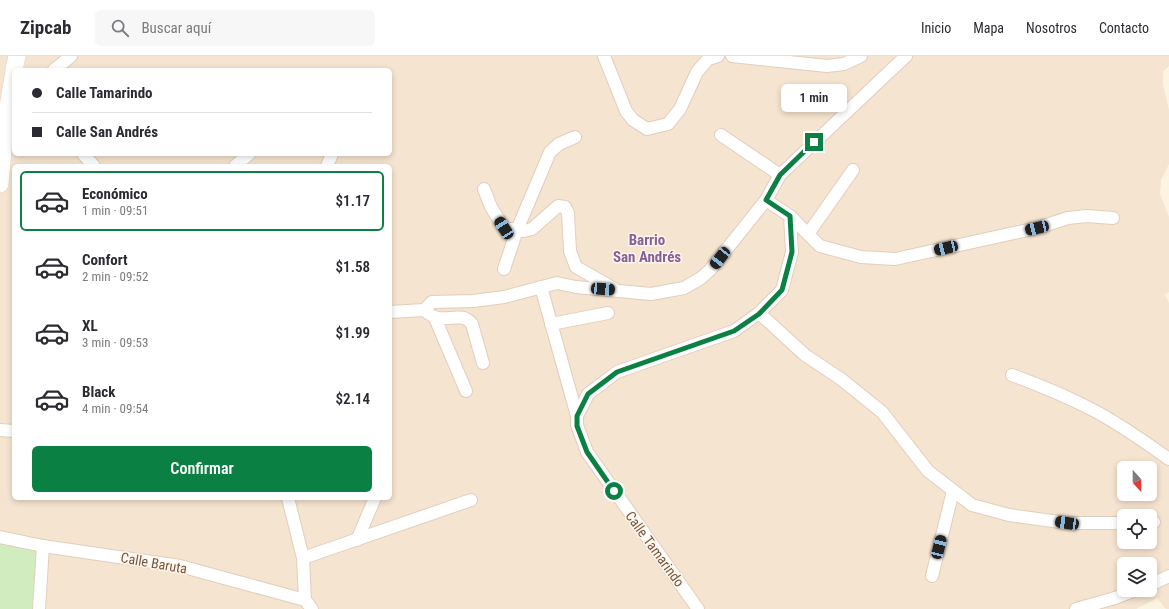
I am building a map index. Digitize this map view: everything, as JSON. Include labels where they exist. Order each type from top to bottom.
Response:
[{"type":"main road","points":[[15,68],[17,56]]},
{"type":"main road","points":[[0,184],[8,100],[12,81]]},
{"type":"street","points":[[56,68],[71,56]]},
{"type":"street","points":[[604,56],[626,111],[633,120],[647,129],[668,124],[680,109],[697,72],[708,59],[718,56]]},
{"type":"street","points":[[732,56],[827,66],[844,64],[861,56]]},
{"type":"street","points":[[424,310],[432,302],[481,300],[504,297],[557,283],[576,287],[651,294],[684,288],[692,284],[710,270],[766,200],[780,175],[906,56]]},
{"type":"street","points":[[720,135],[780,175]]},
{"type":"street","points":[[504,269],[517,230],[550,152],[559,144],[575,137]]},
{"type":"street","points":[[85,156],[92,164]]},
{"type":"street","points":[[808,234],[853,170]]},
{"type":"street","points":[[484,189],[491,208],[504,228],[524,231],[532,230],[558,206],[565,207],[568,213],[570,252],[576,268],[616,290]]},
{"type":"street","points":[[766,200],[790,216],[820,246],[861,257],[895,259],[1037,228],[1068,218],[1086,216],[1113,218]]},
{"type":"street","points":[[577,416],[588,394],[617,372],[734,331],[759,314],[782,290],[792,252],[790,216]]},
{"type":"street","name":"Calle Tamarindo","points":[[541,287],[577,416],[577,426],[587,452],[698,609]]},
{"type":"street","points":[[392,312],[424,310],[436,318],[466,392]]},
{"type":"street","points":[[551,324],[608,313]]},
{"type":"street","points":[[759,314],[805,354],[842,379],[882,412],[928,471],[972,505],[1009,515],[1067,523],[1117,523]]},
{"type":"street","points":[[436,318],[464,317],[469,320],[472,324],[483,363]]},
{"type":"street","points":[[1012,375],[1039,385],[1092,409],[1169,459]]},
{"type":"street","points":[[0,430],[12,431]]},
{"type":"street","points":[[932,576],[953,490]]},
{"type":"street","points":[[288,500],[303,558],[308,605]]},
{"type":"street","points":[[358,540],[374,500]]},
{"type":"street","points":[[303,558],[471,500]]},
{"type":"street","name":"Calle Baruta","points":[[0,537],[44,546],[180,566],[308,605]]},
{"type":"street","points":[[39,609],[44,546]]},
{"type":"street","points":[[1157,582],[1169,576]]},
{"type":"street","points":[[1076,609],[1118,597]]},
{"type":"shaded area","points":[[0,56],[1169,56],[1169,66],[1163,71],[1163,85],[1169,110],[1169,164],[1161,180],[1160,194],[1169,217],[1169,292],[1165,294],[1169,303],[1169,609],[1166,609],[1157,598],[1136,609],[0,609]]},
{"type":"green space","points":[[0,543],[38,551],[32,609],[0,609]]},
{"type":"district","name":"Barrio San Andrés","points":[[647,248]]},
{"type":"route","points":[[614,491],[587,452],[577,426],[577,416],[588,394],[617,372],[734,331],[759,314],[782,290],[792,252],[790,216],[766,200],[780,175],[814,142]]}]
